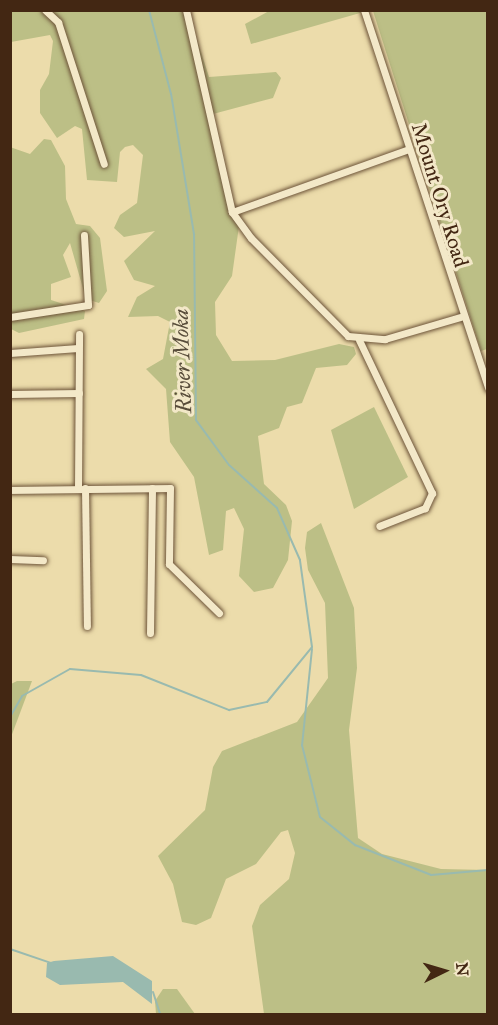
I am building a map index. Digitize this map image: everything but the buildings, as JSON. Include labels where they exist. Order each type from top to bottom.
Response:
[{"type":"street","points":[[45,10],[58,22],[104,164]]},
{"type":"street","points":[[186,10],[232,212],[348,336],[359,340],[385,339],[460,317]]},
{"type":"street","name":"Mount Ory Road","points":[[364,10],[460,317],[488,388]]},
{"type":"street","points":[[232,212],[406,150]]},
{"type":"street","points":[[10,317],[88,305],[84,235]]},
{"type":"street","points":[[79,334],[87,626]]},
{"type":"street","points":[[359,340],[432,493],[424,508],[379,526]]},
{"type":"street","points":[[10,353],[78,348]]},
{"type":"street","points":[[10,394],[79,393]]},
{"type":"street","points":[[10,490],[82,488],[171,490],[170,567],[219,612]]},
{"type":"street","points":[[150,633],[152,488]]},
{"type":"street","points":[[10,559],[43,560]]},
{"type":"green space","points":[[11,11],[188,11],[209,77],[276,72],[281,78],[273,98],[213,114],[239,226],[232,276],[215,302],[216,335],[232,361],[275,360],[339,344],[354,347],[356,354],[347,365],[316,368],[302,403],[287,407],[279,428],[258,436],[264,484],[286,505],[292,521],[288,560],[273,588],[254,592],[239,576],[244,529],[234,508],[226,511],[223,550],[209,555],[194,477],[170,442],[166,389],[146,369],[163,359],[170,322],[158,316],[128,317],[137,297],[155,286],[134,280],[124,261],[155,231],[124,237],[114,228],[120,215],[137,203],[143,155],[133,145],[125,147],[120,152],[117,182],[87,180],[82,129],[75,126],[57,138],[40,113],[40,90],[49,74],[53,41],[50,35],[11,42]]},
{"type":"green space","points":[[269,11],[367,11],[251,44],[245,24]]},
{"type":"green space","points":[[373,11],[487,11],[487,349],[481,351]]},
{"type":"green space","points":[[44,139],[51,140],[65,166],[66,199],[76,224],[90,226],[100,238],[107,291],[99,303],[86,299],[70,243],[63,255],[71,277],[51,284],[51,300],[85,311],[84,319],[19,333],[11,329],[10,147],[30,154]]},
{"type":"green space","points":[[374,407],[408,477],[354,509],[331,430]]},
{"type":"green space","points":[[321,523],[354,608],[357,668],[349,730],[358,838],[382,854],[441,869],[487,870],[487,1014],[264,1014],[252,926],[260,905],[289,879],[295,853],[288,830],[281,832],[256,864],[226,879],[211,918],[196,925],[182,922],[173,884],[158,856],[205,810],[213,767],[222,751],[297,722],[328,678],[325,603],[308,570],[305,548],[307,532]]},
{"type":"green space","points":[[17,681],[32,681],[11,737],[11,684]]},
{"type":"green space","points":[[163,989],[177,989],[195,1014],[156,1014],[155,1001]]},
{"type":"water","points":[[113,956],[152,981],[152,1004],[123,982],[60,985],[46,977],[47,963]]},
{"type":"waterway","name":"River Moka","points":[[10,717],[22,696],[70,669],[141,675],[229,710],[267,702],[312,647],[300,560],[277,508],[229,465],[196,420],[194,234],[171,94],[149,10]]},
{"type":"waterway","points":[[312,649],[302,745],[320,817],[355,845],[431,875],[488,870]]},
{"type":"waterway","name":"River Moka","points":[[10,949],[51,963]]},
{"type":"waterway","name":"River Moka","points":[[153,992],[160,1014]]}]
